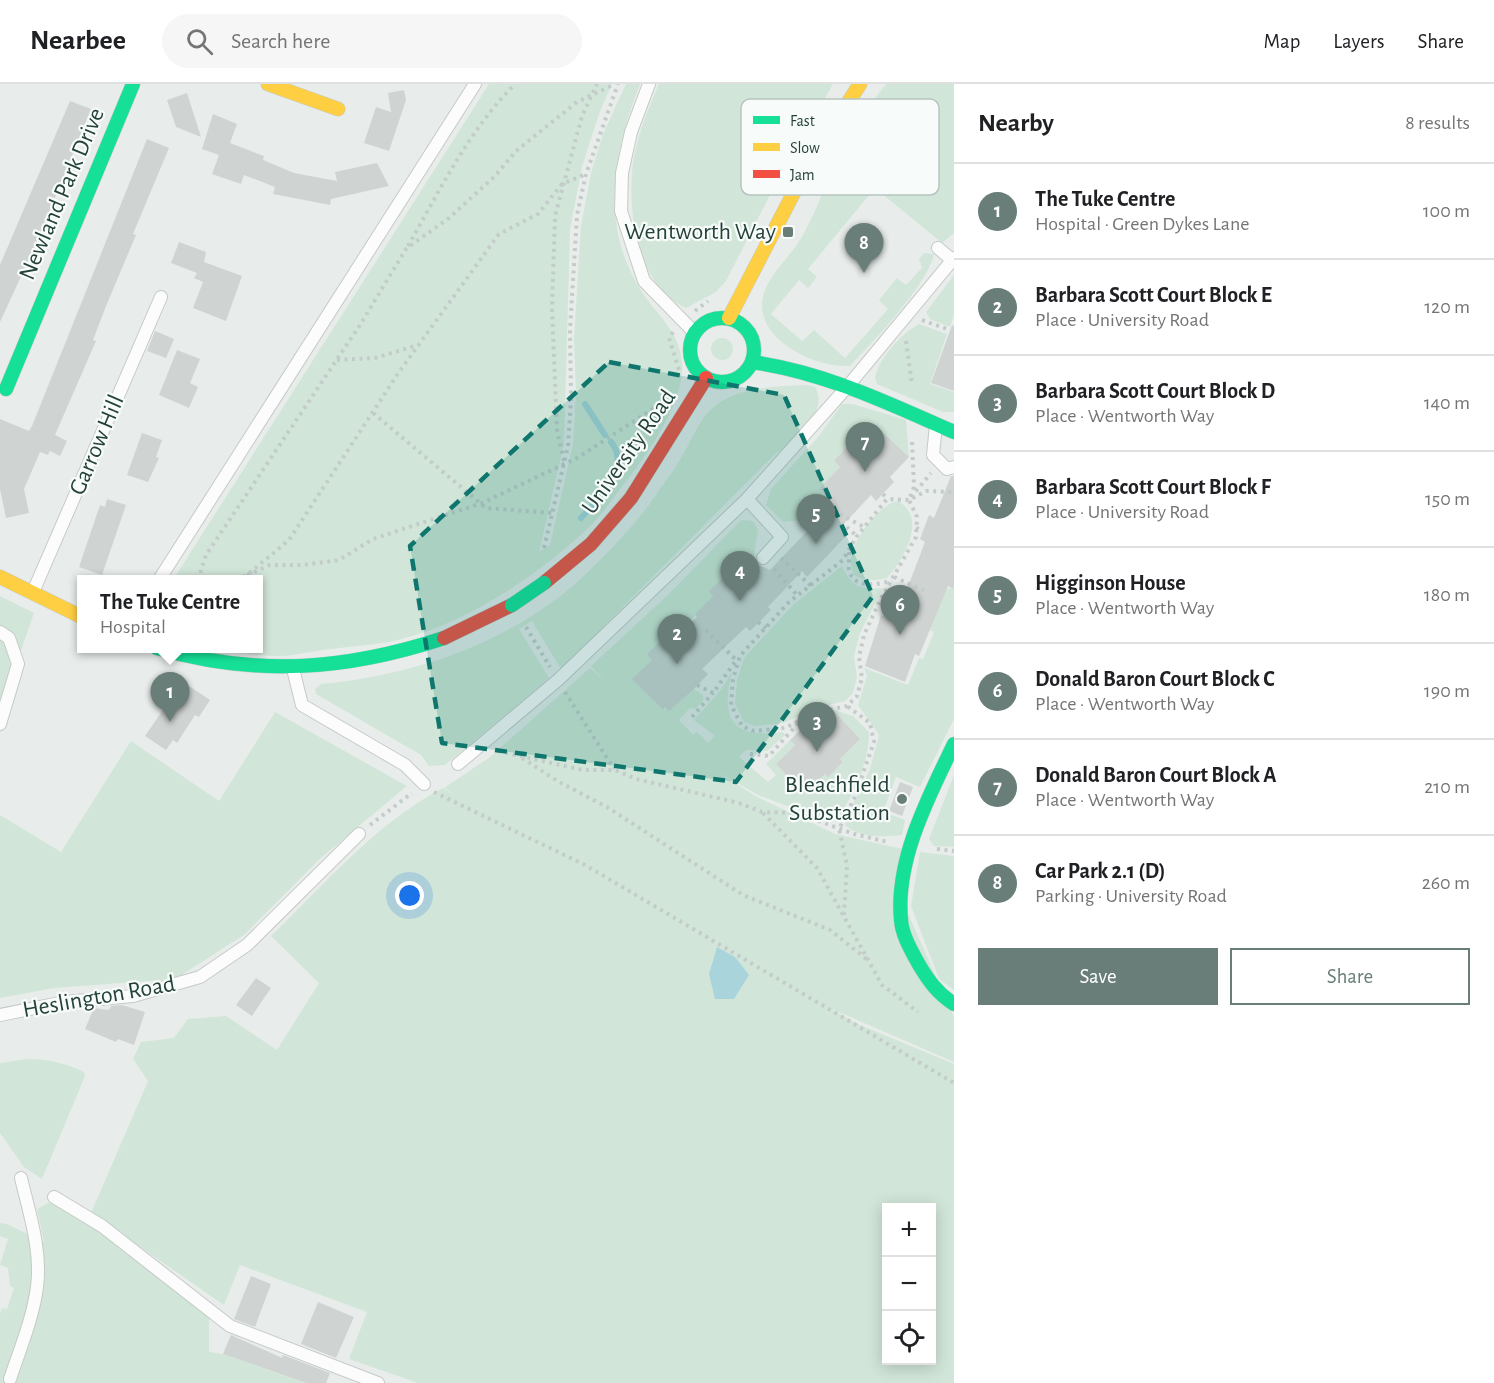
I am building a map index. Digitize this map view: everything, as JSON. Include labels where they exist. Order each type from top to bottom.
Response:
[{"type":"street","name":"Newland Park Drive","points":[[6,389],[133,84]]},
{"type":"street","points":[[268,84],[338,109]]},
{"type":"street","points":[[849,99],[860,84]]},
{"type":"street","points":[[729,318],[792,195]]},
{"type":"street","points":[[695,333],[702,324],[712,319],[729,318],[741,323],[752,338],[752,362],[793,366],[848,386],[954,432]]},
{"type":"street","name":"University Road","points":[[695,333],[690,344],[691,356],[697,370],[706,378],[723,382],[734,380],[746,371],[752,362]]},
{"type":"street","name":"University Road","points":[[180,653],[231,664],[292,668],[347,663],[397,652],[456,633],[512,605],[544,583],[591,544],[631,498],[706,378]]},
{"type":"street","points":[[0,577],[77,615]]},
{"type":"street","points":[[954,744],[925,811],[913,846],[904,877],[901,921],[919,965],[936,992],[954,1004]]},
{"type":"lane","points":[[162,575],[475,84]]},
{"type":"lane","points":[[649,84],[631,132],[622,173],[621,211],[644,281],[695,333]]},
{"type":"lane","points":[[458,764],[482,747],[558,680],[747,499],[848,386],[953,259],[938,248]]},
{"type":"lane","name":"Garrow Hill","points":[[33,593],[161,297]]},
{"type":"lane","points":[[936,424],[933,455],[947,469],[954,467]]},
{"type":"lane","points":[[747,499],[782,537],[767,553]]},
{"type":"lane","points":[[0,632],[9,638],[18,664],[0,724]]},
{"type":"lane","points":[[292,668],[302,705],[405,765],[424,784]]},
{"type":"lane","name":"Heslington Road","points":[[0,1015],[65,1002],[133,996],[200,977],[247,945],[359,834]]},
{"type":"lane","points":[[10,1379],[32,1314],[38,1285],[33,1231],[21,1178]]},
{"type":"lane","points":[[54,1197],[102,1226],[230,1326],[378,1383]]},
{"type":"path","points":[[199,575],[206,555],[337,360],[406,249],[465,147],[494,105],[515,84]]},
{"type":"path","points":[[564,465],[557,430],[552,309],[555,216],[582,116],[597,84]]},
{"type":"path","points":[[406,249],[457,211],[495,176],[516,151],[577,102],[616,84]]},
{"type":"path","points":[[544,548],[564,465],[572,399],[570,330],[573,247],[586,174],[616,84]]},
{"type":"path","points":[[248,574],[289,540],[418,344],[499,234],[538,214],[565,183],[586,174]]},
{"type":"path","points":[[907,315],[950,330]]},
{"type":"path","points":[[337,360],[375,358],[418,344]]},
{"type":"path","points":[[373,413],[482,502],[486,508],[552,513]]},
{"type":"path","points":[[909,500],[940,462]]},
{"type":"path","points":[[248,574],[270,565],[303,565],[339,560],[373,539],[482,502],[564,465]]},
{"type":"path","points":[[883,494],[887,499],[909,500],[926,491],[954,492]]},
{"type":"path","points":[[692,717],[713,693],[738,658],[797,595],[843,560],[856,536],[887,499]]},
{"type":"path","points":[[738,658],[733,679],[731,705],[742,726],[754,731],[785,728],[834,707],[847,706],[857,696],[862,678],[859,657],[869,622],[916,537],[917,517],[909,500]]},
{"type":"path","points":[[840,514],[864,527]]},
{"type":"path","points":[[841,526],[843,524],[856,536]]},
{"type":"path","points":[[916,528],[923,531]]},
{"type":"path","points":[[849,551],[848,569],[858,582],[866,585],[893,579],[926,591]]},
{"type":"path","points":[[767,553],[811,586]]},
{"type":"path","points":[[767,553],[797,595]]},
{"type":"path","points":[[758,622],[766,628]]},
{"type":"path","points":[[869,622],[875,626]]},
{"type":"path","points":[[526,627],[615,770]]},
{"type":"path","points":[[706,630],[738,658]]},
{"type":"path","points":[[697,685],[713,693]]},
{"type":"path","points":[[844,916],[847,865],[839,829],[857,791],[874,742],[870,723],[847,706]]},
{"type":"path","points":[[750,754],[757,757],[768,756],[800,720]]},
{"type":"path","points":[[796,726],[800,732]]},
{"type":"path","points":[[482,747],[583,770],[615,770],[636,779],[739,803],[762,812],[797,813],[839,829],[882,841],[913,846]]},
{"type":"path","points":[[519,756],[559,782],[607,807],[743,895],[830,930],[869,961]]},
{"type":"path","points":[[373,824],[424,784],[461,807],[585,865],[954,1083]]},
{"type":"path","points":[[762,812],[818,868],[882,985],[928,1017]]},
{"type":"highlighted area","points":[[609,362],[784,395],[873,596],[736,782],[442,743],[410,546]]},
{"type":"green space","points":[[489,84],[612,84],[599,114],[582,167],[570,230],[564,444],[539,552],[550,545],[573,444],[576,394],[574,339],[581,226],[591,173],[603,134],[626,84],[640,84],[617,162],[615,215],[628,267],[642,292],[677,341],[682,362],[682,376],[673,406],[657,437],[605,509],[588,528],[524,580],[500,596],[450,622],[398,640],[294,655],[243,653],[263,653],[263,575],[176,575]]},
{"type":"green space","points":[[659,84],[833,84],[824,99],[741,99],[741,195],[770,195],[726,281],[716,292],[686,308],[669,297],[656,282],[638,245],[632,203],[633,163],[647,113]]},
{"type":"green space","points":[[886,84],[954,84],[954,233],[942,243],[884,195],[939,195],[939,99],[874,99]]},
{"type":"green space","points":[[822,195],[869,195],[808,269],[817,277],[808,288],[799,280],[771,314],[802,341],[814,330],[845,358],[888,309],[879,300],[897,278],[906,285],[922,268],[919,259],[924,253],[934,254],[922,281],[911,296],[850,366],[822,362],[793,350],[770,330],[764,317],[762,303],[767,286],[800,240]]},
{"type":"green space","points":[[954,275],[954,315],[950,327],[930,319],[926,312]]},
{"type":"green space","points":[[919,324],[947,334],[930,384],[954,392],[954,412],[943,412],[877,384],[875,378],[877,371],[886,355],[898,340]]},
{"type":"green space","points":[[722,338],[730,341],[733,349],[730,357],[722,360],[714,357],[711,349],[714,341]]},
{"type":"green space","points":[[807,385],[815,387],[818,396],[818,406],[808,425],[792,442],[775,454],[561,669],[532,621],[519,629],[549,678],[445,765],[429,766],[421,755],[316,694],[315,689],[321,684],[396,672],[432,662],[503,632],[536,613],[567,591],[630,529],[670,475],[701,421],[715,406],[747,391]]},
{"type":"green space","points":[[842,404],[853,404],[906,420],[909,457],[877,427],[857,448],[851,442],[834,461],[840,467],[819,489],[834,504],[821,517],[811,507],[800,520],[783,522],[766,505],[771,489],[819,436]]},
{"type":"green space","points":[[898,501],[907,508],[911,518],[912,528],[906,550],[887,578],[870,580],[857,577],[853,574],[851,560],[858,539],[876,514],[891,503]]},
{"type":"green space","points":[[741,520],[753,521],[758,530],[754,555],[735,574],[730,570],[709,591],[713,596],[673,640],[666,634],[647,654],[652,660],[633,679],[663,710],[684,689],[694,689],[703,695],[703,700],[695,709],[690,708],[679,720],[693,735],[697,732],[708,743],[715,736],[694,720],[720,691],[732,672],[728,703],[729,714],[734,723],[741,729],[752,732],[783,732],[785,735],[767,751],[746,750],[739,757],[768,782],[776,775],[766,764],[790,740],[795,745],[776,764],[804,794],[825,774],[828,776],[843,763],[840,759],[860,739],[832,709],[853,716],[869,732],[866,755],[855,789],[837,820],[829,822],[758,795],[713,769],[757,797],[835,834],[903,849],[894,882],[954,1017],[954,1062],[827,1007],[858,1024],[954,1064],[954,1383],[418,1383],[349,1359],[367,1312],[240,1265],[224,1305],[91,1213],[148,1081],[133,1059],[141,1042],[174,1038],[188,1019],[226,1016],[277,1050],[319,983],[271,936],[373,836],[395,819],[443,788],[455,796],[444,788],[490,757],[590,668],[605,681],[591,666],[669,594]]},
{"type":"green space","points":[[842,566],[849,579],[858,586],[883,588],[860,633],[854,656],[857,677],[853,693],[845,701],[813,709],[784,723],[755,726],[744,722],[735,704],[737,680],[744,658],[793,605]]},
{"type":"green space","points":[[954,583],[954,719],[920,787],[896,777],[883,812],[905,820],[902,835],[880,836],[857,832],[845,825],[846,819],[870,769],[879,735],[858,705],[867,676],[864,668],[908,685],[919,658],[923,659],[934,632],[929,630],[946,589],[952,588]]},
{"type":"green space","points":[[0,596],[34,613],[0,712]]},
{"type":"green space","points":[[275,712],[407,786],[322,857],[244,935],[175,979],[54,988],[0,998],[0,815],[61,852],[131,741],[219,801]]},
{"type":"green space","points":[[954,775],[954,847],[934,846],[929,839]]},
{"type":"green space","points":[[920,852],[954,856],[954,990],[939,979],[911,906]]},
{"type":"green space","points":[[28,1059],[63,1064],[84,1072],[85,1076],[42,1179],[24,1167],[0,1133],[0,1063]]},
{"type":"green space","points":[[50,1202],[84,1216],[209,1313],[209,1352],[223,1354],[305,1383],[0,1383],[0,1314],[2,1308],[7,1309],[14,1288],[10,1286],[8,1268],[0,1265],[8,1239],[0,1236],[0,1223],[7,1224],[44,1242],[37,1209]]},
{"type":"water","points":[[717,947],[735,957],[749,975],[734,999],[715,999],[709,974]]},
{"type":"building","points":[[404,90],[406,100],[389,151],[364,143],[376,107],[391,112],[388,93]]},
{"type":"building","points":[[187,93],[201,137],[176,127],[167,100]]},
{"type":"building","points":[[70,101],[91,109],[36,244],[0,322],[0,265]]},
{"type":"building","points":[[213,114],[237,124],[230,143],[264,156],[263,160],[294,173],[337,181],[335,172],[377,163],[389,186],[331,199],[330,205],[273,194],[275,187],[244,175],[241,184],[212,174],[219,155],[202,149]]},
{"type":"building","points":[[147,139],[169,148],[133,234],[136,235],[93,340],[96,341],[55,435],[67,441],[60,456],[50,451],[48,455],[40,452],[24,489],[29,513],[6,518],[0,489],[0,419],[29,431],[32,426]]},
{"type":"building","points":[[179,242],[206,252],[204,262],[242,276],[226,321],[193,308],[203,282],[194,278],[197,273],[171,263]]},
{"type":"building","points":[[952,325],[954,326],[954,391],[931,383]]},
{"type":"building","points":[[155,331],[174,339],[166,358],[147,351]]},
{"type":"building","points":[[177,350],[200,359],[190,383],[198,387],[189,408],[159,395]]},
{"type":"building","points":[[877,427],[909,457],[890,477],[894,482],[876,501],[871,495],[841,527],[848,534],[807,577],[802,571],[768,607],[771,610],[750,631],[746,627],[702,669],[708,674],[694,689],[669,711],[665,707],[663,710],[632,679],[652,660],[647,654],[667,634],[672,640],[697,617],[695,614],[713,596],[709,591],[730,570],[735,574],[754,555],[757,564],[770,570],[834,503],[819,489],[840,467],[834,461],[851,442],[857,448]]},
{"type":"building","points":[[142,433],[162,440],[156,457],[159,458],[148,482],[127,475]]},
{"type":"building","points":[[951,476],[954,476],[954,589],[948,586],[919,656],[915,654],[905,682],[865,666],[881,615],[884,616],[893,592],[904,597],[925,542],[920,539],[929,515],[934,518]]},
{"type":"building","points":[[107,499],[126,505],[102,575],[79,567],[100,505],[105,507]]},
{"type":"building","points":[[186,684],[210,700],[199,717],[195,715],[177,743],[173,740],[166,750],[145,736],[167,704],[171,706]]},
{"type":"building","points":[[832,709],[860,739],[840,759],[843,762],[828,777],[825,774],[804,794],[776,764],[795,745],[790,740],[806,725],[810,729]]},
{"type":"building","name":"Bleachfield Substation","points":[[900,782],[913,787],[902,816],[889,811]]},
{"type":"building","points":[[256,978],[271,988],[252,1016],[236,1005]]},
{"type":"building","points":[[122,1005],[145,1012],[134,1045],[118,1039],[116,1042],[85,1029],[94,1008],[109,1010],[111,1006]]},
{"type":"building","points":[[251,1276],[271,1284],[255,1327],[234,1319]]},
{"type":"building","points":[[318,1302],[354,1317],[336,1358],[301,1344]]},
{"type":"building","points":[[231,1335],[282,1358],[283,1355],[330,1373],[326,1383],[306,1383],[223,1354]]},
{"type":"waterway","points":[[585,404],[605,435]]},
{"type":"waterway","points":[[581,518],[603,493],[615,472],[616,451],[611,442]]},
{"type":"traffic: fast","points":[[6,389],[133,84]]},
{"type":"traffic: fast","points":[[722,318],[745,327],[754,350],[745,373],[722,382],[699,373],[690,350],[699,327],[722,318]]},
{"type":"traffic: fast","points":[[752,362],[805,373],[830,381],[954,432]]},
{"type":"traffic: fast","points":[[512,605],[544,583]]},
{"type":"traffic: fast","points":[[178,653],[230,663],[302,666],[372,657],[444,638]]},
{"type":"traffic: fast","points":[[954,744],[916,829],[903,874],[901,897],[902,926],[910,948],[933,986],[954,1004]]},
{"type":"traffic: slow","points":[[268,84],[338,109]]},
{"type":"traffic: slow","points":[[850,99],[860,84]]},
{"type":"traffic: slow","points":[[729,318],[793,195]]},
{"type":"traffic: slow","points":[[0,577],[77,615]]},
{"type":"traffic: jam","points":[[544,583],[591,544],[631,498],[706,378]]},
{"type":"traffic: jam","points":[[444,638],[512,605]]},
{"type":"place","name":"Wentworth Way","points":[[788,232]]},
{"type":"place","name":"Car Park 2.1 (D)","points":[[864,273]]},
{"type":"place","name":"Donald Baron Court Block A","points":[[865,472]]},
{"type":"place","name":"Higginson House","points":[[816,544]]},
{"type":"place","name":"Barbara Scott Court Block F","points":[[740,601]]},
{"type":"place","name":"Donald Baron Court Block C","points":[[900,635]]},
{"type":"place","name":"Barbara Scott Court Block E","points":[[677,664]]},
{"type":"place","name":"The Tuke Centre","points":[[170,722]]},
{"type":"place","name":"Barbara Scott Court Block D","points":[[817,752]]},
{"type":"place","name":"Bleachfield Substation","points":[[902,799]]}]
